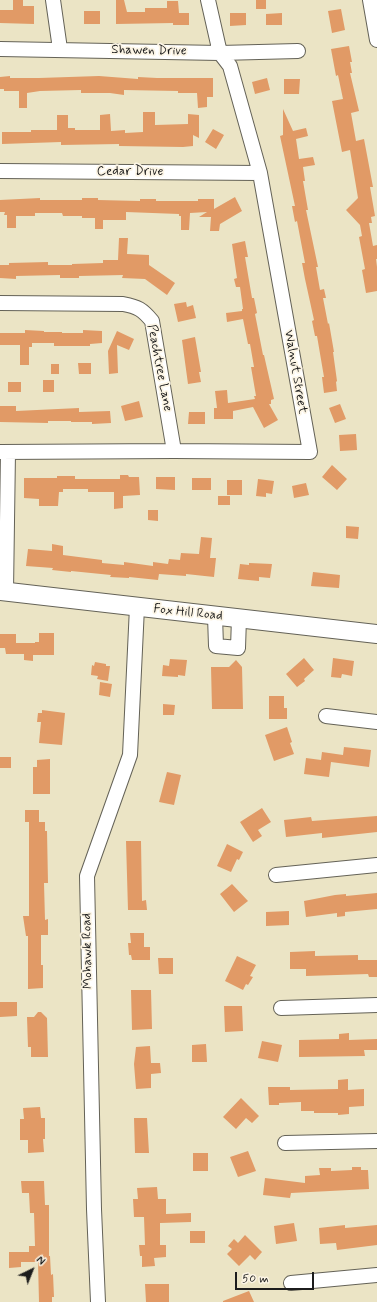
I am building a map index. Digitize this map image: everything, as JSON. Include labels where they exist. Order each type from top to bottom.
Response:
[{"type":"main road","name":"Fox Hill Road","points":[[3,591],[377,634]]},
{"type":"street","points":[[53,0],[60,49]]},
{"type":"street","name":"Walnut Street","points":[[4,452],[310,452],[260,173],[230,66],[220,53],[208,0]]},
{"type":"street","points":[[370,0],[377,36]]},
{"type":"street","name":"Shawen Drive","points":[[0,49],[220,53],[298,52]]},
{"type":"street","name":"Cedar Drive","points":[[0,171],[260,173]]},
{"type":"street","name":"Peachtree Lane","points":[[0,304],[123,304],[144,311],[152,321],[174,451]]},
{"type":"street","points":[[3,591],[4,452]]},
{"type":"street","name":"Mohawk Road","points":[[98,1302],[94,1209],[87,876],[130,755],[137,607]]},
{"type":"street","points":[[215,616],[216,646],[238,648],[239,618]]},
{"type":"street","points":[[326,716],[377,722]]},
{"type":"street","points":[[276,875],[377,865]]},
{"type":"street","points":[[281,1008],[377,1005]]},
{"type":"street","points":[[285,1143],[377,1140]]},
{"type":"street","points":[[291,1283],[377,1276]]},
{"type":"building","points":[[13,0],[23,0],[23,6],[34,6],[34,24],[0,23],[0,10],[13,10]]},
{"type":"building","points":[[116,0],[124,0],[127,12],[145,12],[145,8],[167,8],[167,1],[178,1],[179,13],[189,13],[189,25],[173,25],[173,23],[116,24]]},
{"type":"building","points":[[256,0],[266,0],[266,9],[256,9]]},
{"type":"building","points":[[341,9],[345,30],[332,33],[328,11]]},
{"type":"building","points":[[84,11],[100,11],[100,24],[84,24]]},
{"type":"building","points":[[230,13],[246,13],[246,25],[230,26]]},
{"type":"building","points":[[282,13],[282,25],[266,25],[266,14]]},
{"type":"building","points":[[349,46],[352,62],[350,62],[352,73],[350,73],[359,111],[351,113],[356,141],[364,139],[373,187],[370,187],[375,216],[371,217],[372,223],[369,223],[373,246],[377,245],[377,291],[366,293],[362,270],[365,269],[359,237],[362,236],[360,225],[346,210],[358,198],[350,150],[342,152],[332,101],[343,99],[338,75],[336,76],[331,49]]},
{"type":"building","points":[[10,76],[10,78],[99,76],[138,79],[138,77],[213,78],[213,97],[207,97],[207,107],[198,108],[197,93],[178,93],[178,91],[124,90],[124,95],[110,93],[81,93],[81,90],[40,91],[27,93],[27,108],[19,108],[19,91],[4,91],[4,89],[0,89],[0,77]]},
{"type":"building","points":[[267,78],[270,90],[255,94],[252,82]]},
{"type":"building","points":[[284,79],[300,79],[299,94],[284,94]]},
{"type":"building","points":[[283,109],[293,131],[306,128],[308,136],[296,139],[299,159],[313,157],[315,165],[303,167],[305,181],[303,181],[308,210],[306,210],[318,267],[316,267],[320,290],[324,289],[326,298],[323,298],[334,352],[337,391],[324,393],[322,377],[324,377],[302,263],[305,263],[297,221],[295,222],[292,206],[295,206],[280,136],[283,135]]},
{"type":"building","points":[[143,112],[155,112],[155,125],[188,124],[188,114],[199,115],[199,138],[193,135],[193,146],[183,147],[119,146],[119,144],[61,145],[61,142],[2,144],[2,132],[57,130],[57,115],[68,115],[68,128],[75,128],[75,130],[100,130],[100,115],[110,114],[111,131],[125,130],[125,133],[143,132]]},
{"type":"building","points":[[213,129],[224,135],[216,149],[205,142]]},
{"type":"building","points":[[235,197],[242,211],[220,224],[219,231],[210,231],[211,217],[199,217],[207,212],[190,213],[189,230],[181,230],[181,216],[179,216],[179,214],[126,212],[126,220],[103,220],[103,229],[95,229],[95,218],[63,216],[62,213],[35,213],[35,216],[16,216],[16,228],[7,228],[7,215],[4,215],[5,212],[0,212],[0,200],[40,198],[40,200],[82,200],[82,198],[98,198],[98,200],[140,201],[140,199],[156,199],[156,201],[198,201],[198,199],[214,199],[214,209]]},
{"type":"building","points":[[119,238],[128,238],[127,254],[149,255],[149,265],[175,283],[167,295],[145,279],[122,278],[123,275],[79,276],[79,278],[60,278],[60,275],[16,276],[16,279],[0,278],[0,265],[9,265],[9,263],[48,262],[48,265],[72,265],[103,263],[103,260],[118,260]]},
{"type":"building","points":[[245,241],[248,257],[245,257],[252,298],[254,298],[257,313],[255,314],[263,355],[274,399],[271,400],[271,404],[269,404],[278,420],[264,428],[253,407],[233,411],[233,419],[214,419],[214,408],[217,408],[215,391],[227,390],[228,403],[255,399],[254,396],[256,396],[251,367],[254,367],[250,344],[248,344],[243,319],[227,322],[226,313],[242,311],[243,309],[240,287],[236,287],[234,279],[237,278],[232,244]]},
{"type":"building","points":[[186,302],[187,307],[193,305],[196,318],[178,322],[174,304]]},
{"type":"building","points":[[25,330],[62,333],[83,333],[83,330],[102,331],[102,343],[90,344],[90,346],[54,346],[54,343],[32,343],[32,347],[29,347],[29,365],[20,365],[20,345],[0,345],[0,333],[25,333]]},
{"type":"building","points":[[117,331],[134,339],[129,350],[117,345],[118,373],[109,374],[108,351]]},
{"type":"building","points":[[195,337],[201,372],[199,372],[201,382],[188,384],[182,340]]},
{"type":"building","points":[[78,363],[91,363],[91,374],[79,374]]},
{"type":"building","points":[[51,364],[59,364],[59,374],[51,374]]},
{"type":"building","points":[[43,380],[54,380],[54,392],[43,392]]},
{"type":"building","points":[[8,382],[21,382],[21,392],[8,392]]},
{"type":"building","points":[[139,401],[143,417],[125,421],[121,406]]},
{"type":"building","points":[[340,404],[346,419],[335,423],[329,408]]},
{"type":"building","points":[[0,406],[16,406],[16,411],[79,408],[79,412],[110,411],[111,423],[92,424],[92,422],[71,421],[48,421],[48,423],[0,422]]},
{"type":"building","points":[[189,412],[205,412],[205,424],[188,424]]},
{"type":"building","points":[[356,434],[357,450],[340,451],[339,435]]},
{"type":"building","points":[[332,465],[347,479],[337,490],[322,477]]},
{"type":"building","points":[[120,475],[139,477],[140,495],[123,496],[123,508],[114,509],[114,492],[88,492],[88,489],[63,489],[63,492],[59,492],[58,506],[39,506],[39,499],[24,498],[24,478],[57,478],[57,476],[75,476],[75,479],[120,479]]},
{"type":"building","points":[[156,477],[175,477],[175,490],[156,489]]},
{"type":"building","points":[[192,478],[211,478],[211,490],[192,490]]},
{"type":"building","points":[[258,479],[274,481],[272,494],[266,493],[266,497],[256,496]]},
{"type":"building","points":[[227,480],[242,480],[242,495],[227,495]]},
{"type":"building","points":[[306,483],[309,495],[294,498],[292,486]]},
{"type":"building","points":[[218,496],[230,496],[230,505],[218,505]]},
{"type":"building","points":[[148,510],[158,510],[158,521],[148,520]]},
{"type":"building","points":[[346,526],[359,527],[358,539],[346,538]]},
{"type":"building","points":[[201,537],[212,538],[210,558],[216,558],[214,577],[186,574],[186,576],[159,574],[158,580],[110,577],[111,575],[52,570],[53,568],[26,566],[28,549],[52,551],[52,544],[63,546],[63,555],[102,560],[102,563],[124,565],[124,562],[153,566],[153,562],[168,564],[169,559],[180,560],[181,553],[199,554]]},
{"type":"building","points":[[249,563],[272,564],[270,578],[259,577],[259,581],[238,579],[240,564],[249,565]]},
{"type":"building","points":[[313,572],[340,575],[339,588],[311,586]]},
{"type":"building","points":[[39,633],[54,633],[54,655],[33,655],[33,661],[24,660],[24,654],[6,654],[5,648],[0,648],[0,634],[16,634],[16,643],[35,643],[39,642]]},
{"type":"building","points":[[304,658],[314,670],[304,679],[305,681],[297,687],[286,674]]},
{"type":"building","points":[[333,658],[354,661],[352,676],[342,674],[341,678],[331,677]]},
{"type":"building","points":[[170,659],[187,660],[185,676],[162,676],[163,665],[169,666]]},
{"type":"building","points":[[236,660],[242,667],[243,709],[212,709],[211,667],[229,667]]},
{"type":"building","points":[[95,662],[110,666],[108,681],[97,679],[98,676],[91,675],[92,665],[94,666]]},
{"type":"building","points":[[100,682],[112,684],[110,697],[99,695]]},
{"type":"building","points":[[269,696],[284,696],[284,708],[287,708],[287,719],[269,719]]},
{"type":"building","points":[[163,704],[175,705],[174,715],[163,715]]},
{"type":"building","points":[[42,710],[65,713],[62,745],[39,743],[41,722],[37,722],[38,713],[42,713]]},
{"type":"building","points":[[287,727],[294,754],[274,761],[265,735]]},
{"type":"building","points":[[344,747],[371,750],[369,767],[331,762],[329,777],[304,774],[306,758],[321,760],[322,752],[343,755]]},
{"type":"building","points":[[0,757],[11,757],[11,768],[0,768]]},
{"type":"building","points":[[50,759],[50,794],[33,794],[33,767],[37,767],[37,760]]},
{"type":"building","points":[[167,772],[181,775],[174,805],[159,802]]},
{"type":"building","points":[[262,808],[271,822],[258,830],[262,836],[253,842],[240,822]]},
{"type":"building","points":[[25,810],[39,810],[39,822],[45,822],[45,831],[47,831],[48,883],[44,883],[45,920],[48,919],[48,935],[41,935],[43,988],[28,989],[28,936],[26,936],[23,916],[29,916],[29,822],[25,822]]},
{"type":"building","points":[[377,816],[377,832],[322,838],[322,833],[286,837],[284,820],[311,817],[312,821]]},
{"type":"building","points":[[126,841],[141,841],[142,901],[146,900],[147,910],[128,910]]},
{"type":"building","points":[[227,844],[243,852],[239,860],[237,859],[231,872],[217,866]]},
{"type":"building","points":[[232,884],[248,901],[234,912],[220,894]]},
{"type":"building","points":[[377,893],[377,909],[345,912],[345,916],[337,917],[337,913],[306,917],[304,901],[335,895],[346,894],[346,896]]},
{"type":"building","points":[[289,911],[289,925],[266,926],[266,912]]},
{"type":"building","points":[[130,933],[144,933],[144,947],[150,947],[150,960],[132,960],[131,955],[129,955],[128,943],[131,943]]},
{"type":"building","points":[[315,951],[315,956],[358,955],[358,960],[377,960],[377,977],[369,977],[368,974],[306,976],[306,969],[290,969],[290,952]]},
{"type":"building","points":[[237,956],[256,965],[250,976],[253,977],[248,985],[246,984],[243,990],[225,981]]},
{"type":"building","points":[[158,958],[173,958],[173,974],[159,974]]},
{"type":"building","points":[[131,990],[151,990],[152,1029],[132,1030]]},
{"type":"building","points":[[0,1002],[17,1002],[17,1016],[0,1017]]},
{"type":"building","points":[[224,1006],[242,1006],[243,1031],[225,1032]]},
{"type":"building","points":[[38,1012],[41,1012],[47,1018],[48,1057],[31,1057],[31,1047],[28,1047],[27,1017],[34,1017]]},
{"type":"building","points":[[349,1033],[349,1040],[377,1039],[377,1050],[364,1050],[365,1056],[299,1057],[299,1040],[339,1039],[339,1034]]},
{"type":"building","points":[[262,1041],[282,1045],[278,1062],[258,1058]]},
{"type":"building","points":[[206,1044],[207,1062],[192,1062],[192,1045]]},
{"type":"building","points":[[150,1046],[151,1063],[160,1063],[161,1073],[151,1074],[151,1088],[136,1089],[134,1064],[136,1047]]},
{"type":"building","points":[[348,1079],[348,1090],[364,1089],[364,1106],[349,1107],[349,1114],[338,1115],[338,1113],[314,1113],[314,1111],[301,1111],[301,1102],[269,1105],[268,1087],[290,1087],[290,1090],[338,1089],[338,1080]]},
{"type":"building","points":[[241,1098],[259,1116],[252,1123],[246,1118],[236,1129],[223,1117]]},
{"type":"building","points":[[40,1107],[41,1118],[45,1118],[45,1139],[43,1139],[44,1152],[28,1153],[28,1140],[20,1140],[20,1119],[24,1119],[23,1108]]},
{"type":"building","points":[[134,1118],[147,1118],[149,1153],[135,1153]]},
{"type":"building","points":[[248,1151],[256,1171],[238,1177],[230,1157]]},
{"type":"building","points":[[193,1153],[208,1153],[208,1171],[193,1171]]},
{"type":"building","points":[[352,1167],[361,1167],[361,1170],[368,1170],[369,1189],[291,1193],[290,1198],[263,1195],[265,1178],[305,1183],[305,1176],[320,1175],[319,1168],[331,1168],[331,1171],[352,1170]]},
{"type":"building","points":[[21,1181],[44,1181],[45,1205],[49,1205],[49,1256],[51,1275],[53,1274],[54,1297],[52,1297],[52,1302],[39,1302],[38,1262],[21,1262],[21,1267],[9,1268],[9,1252],[29,1252],[29,1246],[35,1246],[34,1213],[30,1213],[29,1193],[22,1193]]},
{"type":"building","points":[[157,1187],[158,1199],[166,1199],[166,1214],[191,1213],[191,1222],[160,1223],[160,1245],[166,1245],[166,1257],[154,1258],[155,1266],[142,1267],[142,1256],[140,1256],[139,1245],[145,1245],[144,1217],[134,1217],[133,1199],[138,1199],[137,1188]]},
{"type":"building","points":[[294,1223],[297,1241],[276,1244],[274,1226]]},
{"type":"building","points":[[345,1225],[345,1228],[377,1225],[377,1245],[337,1250],[336,1243],[320,1244],[319,1228]]},
{"type":"building","points":[[190,1231],[205,1231],[205,1243],[190,1243]]},
{"type":"building","points":[[245,1235],[262,1252],[255,1260],[250,1255],[239,1266],[227,1254],[232,1249],[228,1246],[234,1239],[238,1243]]},
{"type":"building","points":[[145,1284],[169,1284],[169,1302],[146,1302]]},
{"type":"building","points":[[249,1291],[254,1302],[223,1302],[223,1301]]}]
